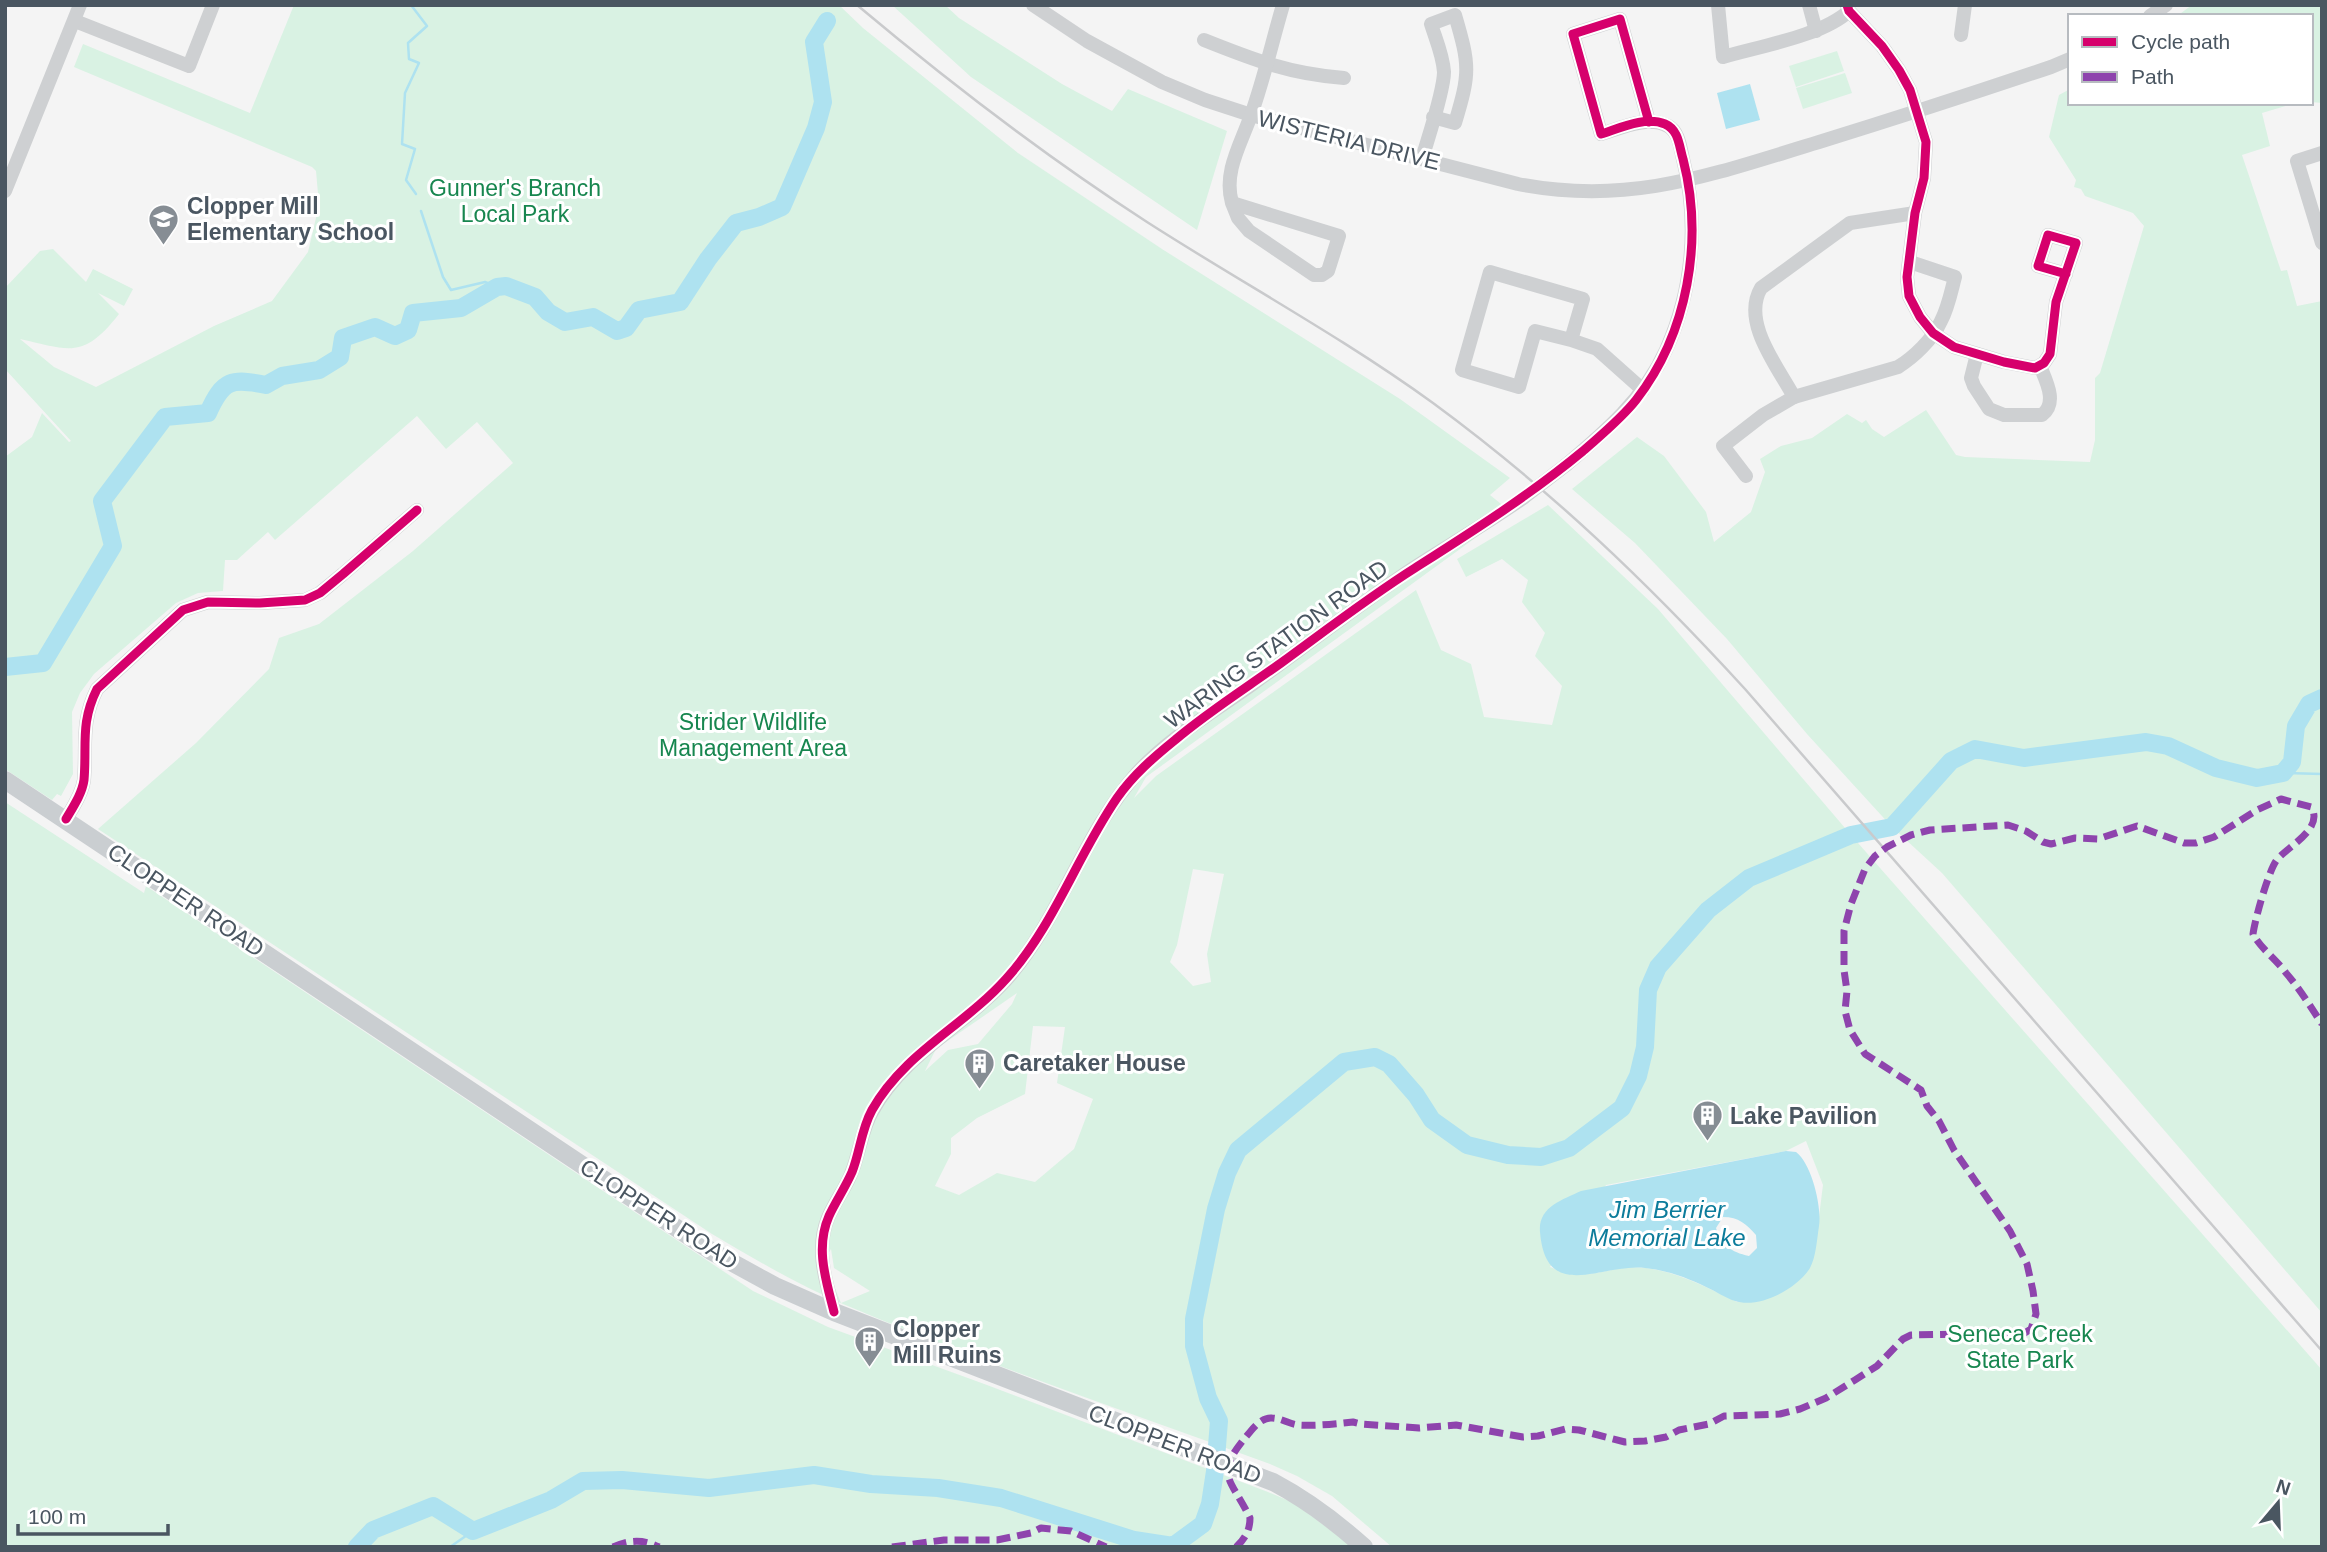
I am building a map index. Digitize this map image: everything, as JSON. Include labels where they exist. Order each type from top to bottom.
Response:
[{"type":"main road","name":"CLOPPER ROAD","points":[[5,780],[711,1251],[775,1286],[834,1312],[1273,1482],[1303,1497],[1331,1517],[1364,1547]]},
{"type":"street","points":[[5,191],[80,5]]},
{"type":"street","points":[[75,21],[189,66],[213,5]]},
{"type":"street","name":"WISTERIA DRIVE","points":[[1033,5],[1087,41],[1162,82],[1251,115],[1550,190],[1608,192],[1689,181]]},
{"type":"street","points":[[1232,203],[1339,236],[1328,271],[1322,275],[1314,275],[1249,231],[1238,218],[1232,203],[1228,191],[1231,167],[1251,115],[1283,5]]},
{"type":"street","points":[[1718,5],[1723,57],[1816,31],[1840,19],[1848,8],[1895,64],[1910,90],[1926,142],[1924,178],[1915,213],[1907,277],[1909,296],[1920,317],[1933,333],[1954,347],[2017,366],[2040,366],[2050,354],[2056,302],[2067,274]]},
{"type":"street","points":[[1809,5],[1816,31]]},
{"type":"street","points":[[1961,35],[1965,5]]},
{"type":"street","points":[[1422,159],[1433,117],[1444,76],[1442,58],[1431,24],[1455,15],[1466,52],[1468,67],[1465,88],[1455,123],[1433,117]]},
{"type":"street","points":[[1620,19],[1649,122],[1601,134],[1573,34],[1620,19]]},
{"type":"street","points":[[1204,40],[1266,64],[1308,75],[1344,78]]},
{"type":"street","points":[[1689,181],[1917,112],[2052,68],[2068,60]]},
{"type":"street","name":"WARING STATION ROAD","points":[[834,1312],[821,1249],[823,1234],[827,1220],[851,1174],[872,1110],[902,1070],[921,1051],[992,993],[1016,968],[1037,937],[1106,816],[1140,770],[1179,736],[1410,571],[1523,498],[1566,465],[1619,418],[1643,390],[1665,352],[1689,278],[1692,234],[1689,181],[1676,133],[1667,125],[1649,122]]},
{"type":"street","points":[[2322,153],[2297,161],[2322,243]]},
{"type":"street","points":[[1794,397],[1762,338],[1754,312],[1755,298],[1761,288],[1850,223],[1915,213]]},
{"type":"street","points":[[1746,476],[1723,446],[1763,415],[1794,397],[1898,367],[1909,360],[1933,333],[1941,322],[1955,277],[1910,262]]},
{"type":"street","points":[[1571,340],[1583,299],[1490,272],[1462,370],[1519,387],[1535,331],[1597,349],[1643,390]]},
{"type":"street","points":[[1977,354],[1971,378],[1974,386],[1989,409],[2004,415],[2042,415],[2046,412],[2050,405],[2050,394],[2040,366]]},
{"type":"street","points":[[66,820],[84,781],[84,731],[88,706],[97,689],[183,610],[208,602],[305,600],[320,593],[416,510]]},
{"type":"green space","points":[[294,5],[839,5],[863,28],[1018,153],[1162,249],[1400,399],[1510,478],[1490,495],[1511,512],[1146,777],[1134,798],[1156,776],[1416,590],[1441,650],[1471,664],[1484,717],[1552,725],[1562,686],[1535,656],[1545,633],[1522,602],[1528,580],[1502,559],[1466,577],[1457,559],[1548,505],[1658,609],[1851,835],[2322,1370],[2322,1547],[1392,1547],[1332,1496],[1297,1476],[896,1326],[843,1304],[792,1280],[712,1234],[98,829],[196,743],[269,669],[279,638],[319,624],[413,551],[513,463],[477,422],[446,449],[417,416],[275,540],[268,532],[237,560],[225,560],[223,591],[198,593],[176,603],[94,674],[80,693],[72,712],[73,774],[61,796],[57,794],[52,800],[5,769],[5,457],[32,437],[42,413],[69,442],[71,441],[5,369],[5,288],[40,251],[53,249],[86,282],[93,269],[133,289],[124,306],[98,293],[119,314],[106,329],[85,345],[64,348],[20,339],[54,367],[96,387],[214,326],[272,301],[308,252],[319,205],[316,171],[312,167],[74,67],[83,44],[250,113]],"holes":[[[1193,869],[1224,874],[1207,954],[1211,982],[1193,986],[1170,962],[1177,945]],[[1017,993],[1012,1004],[978,1044],[948,1050],[925,1071],[936,1049]],[[1033,1026],[1065,1027],[1057,1083],[1093,1099],[1074,1149],[1035,1182],[997,1173],[959,1195],[935,1186],[951,1154],[951,1138],[977,1118],[1025,1094]],[[1806,1141],[1823,1185],[1815,1248],[1737,1302],[1693,1281],[1658,1270],[1633,1267],[1577,1274],[1550,1267],[1606,1185],[1786,1151]],[[831,1249],[834,1268],[870,1291],[841,1303],[824,1261]]]},
{"type":"green space","points":[[892,5],[945,5],[959,18],[1062,84],[1112,111],[1128,89],[1227,131],[1197,230],[971,77]]},
{"type":"green space","points":[[2192,5],[2322,5],[2322,103],[2313,102],[2313,14],[2180,14]]},
{"type":"green space","points":[[1837,51],[1844,71],[1796,87],[1789,66]]},
{"type":"green space","points":[[1845,73],[1852,93],[1803,109],[1796,88]]},
{"type":"green space","points":[[2068,90],[2068,105],[2289,105],[2262,113],[2270,146],[2242,155],[2281,271],[2287,270],[2297,306],[2322,301],[2322,1313],[1942,873],[1892,827],[1807,734],[1727,639],[1635,543],[1572,489],[1637,437],[1664,456],[1706,512],[1714,542],[1751,512],[1765,472],[1760,459],[1781,446],[1812,438],[1847,414],[1862,423],[1866,420],[1872,429],[1884,437],[1926,410],[1956,455],[1965,457],[2090,462],[2095,440],[2095,378],[2100,373],[2144,226],[2133,213],[2085,196],[2081,189],[2074,187],[2076,180],[2049,137],[2059,95]]},
{"type":"green space","points":[[5,802],[144,893],[146,886],[753,1291],[828,1327],[1294,1503],[1353,1547],[5,1547]]},
{"type":"water","points":[[1750,84],[1760,120],[1726,129],[1717,93]]},
{"type":"water","name":"Jim Berrier Memorial Lake","points":[[1786,1151],[1796,1152],[1807,1166],[1817,1198],[1820,1218],[1814,1259],[1804,1276],[1787,1290],[1766,1300],[1745,1303],[1684,1278],[1653,1269],[1628,1268],[1579,1275],[1565,1274],[1553,1267],[1544,1254],[1540,1223],[1553,1205],[1581,1191]],"holes":[[[1723,1217],[1742,1222],[1756,1235],[1757,1248],[1749,1256],[1732,1250],[1721,1239],[1716,1228]]]},
{"type":"waterway","points":[[411,5],[427,26],[408,43],[409,59],[419,63],[405,93],[402,144],[415,149],[406,180],[416,194]]},
{"type":"waterway","points":[[5,667],[43,663],[113,546],[102,501],[165,417],[208,413],[219,393],[230,384],[245,382],[266,385],[282,376],[319,370],[340,357],[343,338],[375,327],[395,336],[408,330],[413,313],[461,308],[497,287],[506,286],[535,297],[548,312],[565,322],[593,317],[617,331],[626,328],[639,310],[680,302],[736,223],[782,207],[816,128],[823,102],[814,42],[827,21]]},
{"type":"waterway","points":[[421,211],[443,277],[451,290],[485,282],[497,287]]},
{"type":"waterway","points":[[357,1547],[373,1530],[433,1506],[473,1531],[551,1500],[583,1481],[622,1480],[709,1488],[814,1475],[871,1484],[938,1488],[1001,1498],[1134,1540],[1173,1546],[1203,1524],[1210,1504],[1215,1471],[1219,1421],[1208,1398],[1194,1346],[1194,1319],[1216,1209],[1227,1173],[1238,1150],[1344,1062],[1375,1057],[1389,1064],[1416,1095],[1432,1120],[1467,1145],[1508,1155],[1541,1157],[1569,1148],[1622,1108],[1638,1076],[1645,1047],[1648,990],[1658,967],[1708,910],[1749,878],[1851,835],[1892,827],[1951,761],[1975,749],[2024,758],[2146,742],[2168,746],[2216,768],[2257,778],[2283,773],[2292,762],[2296,726],[2309,704],[2322,698]]},
{"type":"waterway","points":[[2283,773],[2322,774]]},
{"type":"waterway","points":[[450,1547],[473,1531]]},
{"type":"railway","points":[[857,5],[963,91],[1072,171],[1147,222],[1363,355],[1433,403],[1517,469],[1596,538],[1671,611],[1745,689],[2322,1351]]},
{"type":"marked path","points":[[1236,1547],[1246,1534],[1250,1518],[1231,1484],[1228,1467],[1238,1447],[1254,1427],[1265,1419],[1275,1418],[1305,1425],[1353,1422],[1419,1428],[1456,1425],[1523,1437],[1565,1429],[1625,1442],[1645,1441],[1709,1424],[1724,1416],[1780,1414],[1800,1409],[1826,1398],[1877,1366],[1903,1339],[1911,1335],[1983,1331],[2013,1335],[2023,1334],[2031,1329],[2036,1314],[2033,1291],[2027,1264],[2010,1231],[1954,1150],[1939,1121],[1927,1106],[1921,1090],[1865,1054],[1850,1030],[1845,1011],[1847,991],[1844,931],[1851,904],[1865,869],[1875,856],[1911,835],[1930,830],[2008,825],[2051,844],[2075,838],[2098,839],[2137,826],[2184,843],[2196,843],[2214,837],[2257,810],[2281,799],[2311,807],[2314,815],[2309,830],[2273,867],[2262,896],[2253,934],[2296,985],[2322,1024]]},
{"type":"marked path","points":[[892,1547],[944,1540],[997,1540],[1031,1533],[1041,1528],[1071,1531],[1106,1547]]},
{"type":"marked path","points":[[613,1547],[636,1541],[659,1547]]},
{"type":"cycle path","points":[[1847,5],[1849,11],[1882,46],[1899,70],[1910,90],[1926,142],[1924,178],[1915,213],[1907,277],[1909,296],[1920,317],[1933,333],[1954,347],[2035,368],[2044,363],[2050,354],[2056,302],[2076,243],[2048,235],[2038,266],[2066,274]]},
{"type":"cycle path","points":[[834,1312],[823,1264],[825,1228],[852,1172],[872,1110],[901,1072],[989,996],[1023,958],[1052,914],[1103,820],[1130,782],[1159,753],[1214,710],[1381,591],[1543,483],[1624,414],[1654,374],[1679,316],[1687,285],[1692,221],[1683,159],[1678,139],[1673,130],[1665,124],[1641,122],[1601,134],[1573,34],[1620,19],[1649,122]]},
{"type":"cycle path","points":[[66,819],[83,785],[86,724],[97,689],[183,610],[208,602],[305,600],[320,593],[417,510]]},
{"type":"place","name":"Clopper Mill Elementary School","points":[[164,246]]},
{"type":"place","name":"Caretaker House","points":[[980,1090]]},
{"type":"place","name":"Lake Pavilion","points":[[1707,1143]]},
{"type":"place","name":"Clopper Mill Ruins","points":[[870,1369]]},
{"type":"park label","name":"Gunner's Branch Local Park","points":[[515,201]]},
{"type":"park label","name":"Strider Wildlife Management Area","points":[[753,735]]},
{"type":"park label","name":"Seneca Creek State Park","points":[[2020,1347]]}]
